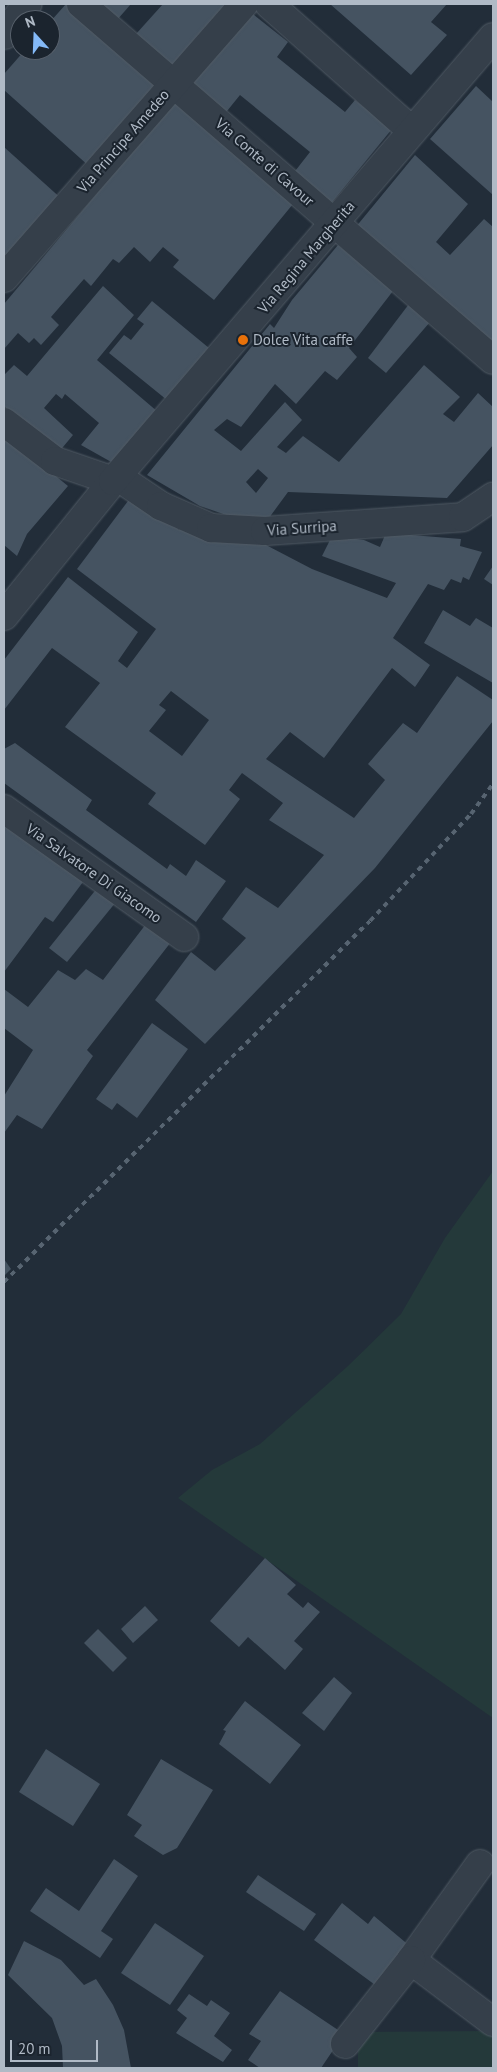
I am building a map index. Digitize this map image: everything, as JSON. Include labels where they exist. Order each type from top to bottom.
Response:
[{"type":"street","points":[[4,35],[27,4]]},
{"type":"street","name":"Via Conte di Cavour","points":[[81,4],[493,360]]},
{"type":"street","name":"Via Principe Amedeo","points":[[4,278],[244,4]]},
{"type":"street","points":[[268,4],[412,131]]},
{"type":"street","name":"Via Regina Margherita","points":[[4,616],[116,479],[493,36]]},
{"type":"street","name":"Via Surripa","points":[[4,422],[55,461],[116,479],[161,506],[211,528],[265,531],[463,517],[493,498]]},
{"type":"street","name":"Via Salvatore Di Giacomo","points":[[4,809],[184,937]]},
{"type":"street","points":[[345,2044],[411,1960],[480,1864]]},
{"type":"street","points":[[411,1960],[493,2022]]},
{"type":"green space","points":[[493,1171],[493,1718],[178,1498],[212,1470],[260,1444],[348,1366],[401,1314],[445,1238]]},
{"type":"green space","points":[[483,2031],[493,2038],[493,2068],[358,2068],[358,2032]]},
{"type":"building","points":[[66,4],[71,4],[163,85],[90,167],[4,90],[4,74],[16,60],[60,60],[60,11]]},
{"type":"building","points":[[98,4],[131,4],[117,20]]},
{"type":"building","points":[[163,4],[231,4],[173,66],[136,34]]},
{"type":"building","points":[[330,4],[447,4],[431,22],[447,35],[411,75]]},
{"type":"building","points":[[249,11],[288,42],[277,57],[345,112],[355,100],[392,129],[329,206],[292,175],[310,152],[240,95],[223,116],[187,88]]},
{"type":"building","points":[[476,86],[493,102],[493,195],[430,139]]},
{"type":"building","points":[[176,99],[293,204],[214,300],[173,267],[179,260],[163,247],[150,262],[134,247],[119,263],[113,259],[91,286],[84,279],[51,317],[59,325],[41,345],[34,338],[29,343],[18,333],[4,349],[4,304]]},
{"type":"building","points":[[4,147],[64,201],[4,272]]},
{"type":"building","points":[[415,155],[468,204],[436,242],[450,255],[484,219],[493,227],[493,352],[355,228]]},
{"type":"building","points":[[338,245],[393,291],[349,348],[357,357],[337,380],[325,371],[296,404],[275,384],[241,427],[227,419],[214,430],[241,451],[285,402],[302,420],[277,447],[286,453],[303,436],[339,462],[424,365],[460,397],[443,414],[454,422],[478,393],[493,407],[493,445],[447,498],[288,492],[266,522],[238,519],[200,506],[147,475],[270,324],[274,328],[292,300]],"holes":[[[258,469],[268,478],[256,493],[246,482]]]},
{"type":"building","points":[[103,286],[134,315],[97,360],[158,412],[113,463],[81,445],[99,423],[65,394],[62,399],[56,394],[44,408],[73,435],[58,453],[4,406],[4,375],[14,365],[27,376]]},
{"type":"building","points":[[152,301],[209,348],[167,400],[109,353],[124,335],[131,340],[144,324],[137,319]]},
{"type":"building","points":[[409,304],[430,322],[386,373],[368,358]]},
{"type":"building","points":[[4,434],[68,486],[27,534],[17,556],[4,545]]},
{"type":"building","points":[[134,493],[179,530],[189,520],[208,533],[266,545],[312,569],[387,598],[396,583],[322,556],[332,536],[364,540],[380,547],[386,533],[461,539],[460,546],[482,552],[469,580],[463,577],[461,583],[451,579],[444,590],[428,584],[393,638],[430,665],[415,687],[392,668],[324,758],[290,732],[266,759],[354,818],[385,780],[368,764],[403,723],[417,733],[457,676],[493,700],[493,721],[375,868],[205,1044],[155,1000],[191,952],[215,971],[246,938],[222,919],[246,887],[278,908],[324,855],[269,820],[283,803],[242,773],[229,790],[240,799],[205,845],[148,804],[156,793],[65,727],[100,683],[52,648],[4,710],[4,660],[68,577],[138,632],[118,661],[127,668],[156,629],[77,569]],"holes":[[[171,691],[209,720],[182,756],[149,731],[166,710],[159,705]]]},
{"type":"building","points":[[493,566],[493,585],[484,579]]},
{"type":"building","points":[[443,610],[470,626],[476,618],[493,628],[493,683],[424,643]]},
{"type":"building","points":[[15,743],[92,800],[86,810],[167,869],[170,864],[186,876],[196,860],[226,881],[196,922],[4,783],[4,749]]},
{"type":"building","points":[[4,824],[83,882],[53,922],[45,917],[4,972]]},
{"type":"building","points":[[98,887],[116,902],[67,962],[49,948]]},
{"type":"building","points":[[146,924],[171,942],[87,1050],[93,1056],[42,1129],[17,1115],[4,1133],[4,1096],[33,1050],[4,1028],[4,989],[28,1007],[58,970],[75,980],[86,969],[103,980]]},
{"type":"building","points":[[152,1023],[188,1049],[137,1118],[117,1103],[112,1110],[96,1099]]},
{"type":"building","points":[[4,1259],[11,1269],[4,1276]]},
{"type":"building","points":[[265,1558],[296,1585],[287,1594],[303,1608],[308,1602],[320,1612],[294,1641],[303,1649],[285,1670],[248,1637],[239,1647],[210,1621]]},
{"type":"building","points":[[145,1606],[158,1620],[133,1643],[121,1629]]},
{"type":"building","points":[[98,1629],[127,1658],[113,1672],[84,1643]]},
{"type":"building","points":[[334,1677],[352,1693],[324,1731],[302,1713]]},
{"type":"building","points":[[245,1701],[301,1745],[270,1784],[219,1744],[226,1731],[223,1730]]},
{"type":"building","points":[[46,1749],[100,1784],[73,1826],[19,1792]]},
{"type":"building","points":[[161,1759],[213,1790],[177,1848],[163,1855],[134,1836],[142,1825],[127,1815]]},
{"type":"building","points":[[114,1859],[138,1876],[101,1931],[113,1939],[100,1958],[30,1911],[46,1888],[79,1911]]},
{"type":"building","points":[[258,1875],[316,1914],[304,1931],[246,1892]]},
{"type":"building","points":[[342,1903],[368,1924],[374,1916],[411,1947],[382,1990],[314,1940]]},
{"type":"building","points":[[155,1923],[204,1956],[170,2005],[121,1973]]},
{"type":"building","points":[[24,1941],[61,1960],[84,1985],[96,1979],[113,2005],[124,2030],[131,2068],[63,2068],[62,2046],[52,2018],[8,1975]]},
{"type":"building","points":[[280,1991],[344,2034],[321,2068],[260,2068],[248,2060],[261,2041],[249,2034]]},
{"type":"building","points":[[189,1994],[207,2006],[211,2000],[230,2013],[214,2036],[232,2050],[223,2062],[176,2033],[187,2018],[177,2010]]},
{"type":"railway","points":[[4,1282],[370,921],[471,814],[493,784]]},
{"type":"place","name":"Dolce Vita caffe","points":[[243,340]]}]
